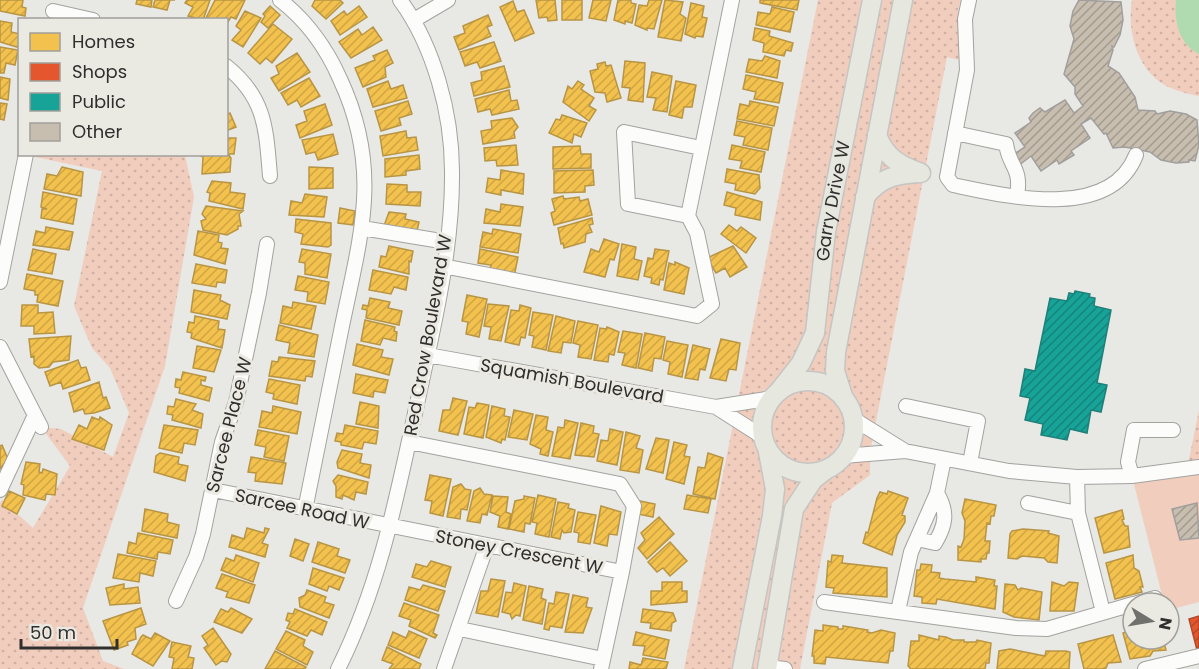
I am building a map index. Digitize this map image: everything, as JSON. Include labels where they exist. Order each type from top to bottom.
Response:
[{"type":"main road","name":"Garry Drive W","points":[[776,395],[801,363],[815,333],[826,232],[872,0]]},
{"type":"main road","name":"Garry Drive W","points":[[844,399],[835,371],[836,352],[903,0]]},
{"type":"main road","points":[[877,135],[890,158],[921,173]]},
{"type":"main road","points":[[865,197],[875,184],[887,177],[921,173]]},
{"type":"main road","points":[[742,669],[772,516],[775,489],[765,442],[763,417],[776,395],[788,386],[808,381],[828,386],[844,399],[852,418],[852,438],[843,456],[813,480],[794,509],[773,668]]},
{"type":"main road","points":[[765,442],[779,463],[797,472],[817,472],[827,469]]},
{"type":"street","points":[[280,0],[312,32],[335,67],[353,106],[363,142],[366,178],[362,228],[305,510]]},
{"type":"street","name":"Red Crow Boulevard W","points":[[338,669],[362,620],[390,527],[428,355],[447,242],[452,171],[449,134],[435,74],[414,20],[400,0]]},
{"type":"street","points":[[414,20],[448,0]]},
{"type":"street","points":[[443,266],[698,316],[712,304],[697,233],[688,216],[732,0]]},
{"type":"street","points":[[969,0],[964,34],[967,70],[947,177],[952,185],[1017,196],[1076,199],[1121,179],[1132,166],[1136,155]]},
{"type":"street","points":[[54,10],[85,18]]},
{"type":"street","points":[[228,68],[251,90],[262,110],[270,176]]},
{"type":"street","points":[[688,216],[628,204],[624,132],[701,148]]},
{"type":"street","points":[[955,133],[1006,144],[1008,156],[1019,175],[1017,196]]},
{"type":"street","points":[[0,282],[26,156]]},
{"type":"street","points":[[921,173],[947,177]]},
{"type":"street","points":[[362,228],[447,242]]},
{"type":"street","name":"Sarcee Place W","points":[[176,602],[196,557],[213,490],[222,442],[236,402],[267,244]]},
{"type":"street","points":[[0,347],[38,421],[0,490]]},
{"type":"street","name":"Squamish Boulevard","points":[[428,355],[716,407],[776,395]]},
{"type":"street","points":[[906,406],[978,421],[970,463]]},
{"type":"street","name":"Squamish Boulevard","points":[[716,407],[765,442]]},
{"type":"street","points":[[852,418],[905,451]]},
{"type":"street","points":[[1131,476],[1128,462],[1134,430],[1173,430]]},
{"type":"street","points":[[409,442],[620,484],[634,506],[622,572]]},
{"type":"street","points":[[843,456],[905,451],[1046,476],[1077,477],[1131,476],[1199,467]]},
{"type":"street","points":[[898,611],[905,575],[917,539],[937,494],[944,459]]},
{"type":"street","points":[[1077,477],[1078,513],[1103,612]]},
{"type":"street","name":"Sarcee Road W","points":[[213,490],[390,527]]},
{"type":"street","points":[[917,539],[935,543],[941,534],[945,519],[945,506],[937,494]]},
{"type":"street","points":[[1028,502],[1078,513]]},
{"type":"street","name":"Stoney Crescent W","points":[[390,527],[622,572],[602,664]]},
{"type":"street","points":[[444,669],[460,629],[487,545]]},
{"type":"street","points":[[824,602],[1039,629],[1060,626],[1121,608]]},
{"type":"street","points":[[460,629],[602,664]]},
{"type":"street","points":[[1145,669],[1199,656]]},
{"type":"shaded area","points":[[818,0],[961,0],[958,10],[959,60],[947,57],[870,452],[870,475],[832,503],[800,669],[684,669]]},
{"type":"shaded area","points":[[1132,0],[1199,0],[1199,96],[1181,92],[1163,84],[1146,68],[1132,35]]},
{"type":"shaded area","points":[[1176,0],[1199,0],[1199,54],[1192,50],[1179,32]]},
{"type":"shaded area","points":[[31,156],[185,156],[194,197],[165,366],[83,608],[103,661],[124,669],[0,669],[0,503],[2,500],[33,528],[70,466],[41,427],[61,429],[113,457],[129,413],[110,368],[92,348],[74,306],[102,171]]},
{"type":"shaded area","points":[[1199,410],[1199,467],[1187,469]]},
{"type":"shaded area","points":[[1199,467],[1199,602],[1181,607],[1181,591],[1161,591],[1132,476]]},
{"type":"building: Homes","points":[[0,0],[23,0],[22,7],[26,8],[25,16],[0,11]]},
{"type":"building: Homes","points":[[137,0],[152,0],[151,7],[136,4]]},
{"type":"building: Homes","points":[[155,0],[170,0],[167,10],[153,7]]},
{"type":"building: Homes","points":[[187,0],[210,0],[204,18],[188,16],[193,7],[185,3]]},
{"type":"building: Homes","points":[[215,0],[245,0],[236,19],[231,17],[228,22],[228,18],[206,18]]},
{"type":"building: Homes","points":[[315,0],[340,0],[343,3],[326,19],[312,6]]},
{"type":"building: Homes","points":[[536,0],[555,0],[557,20],[548,21],[547,17],[539,18]]},
{"type":"building: Homes","points":[[562,0],[582,0],[582,20],[562,20]]},
{"type":"building: Homes","points":[[593,0],[611,0],[606,21],[589,18]]},
{"type":"building: Homes","points":[[618,0],[631,0],[631,3],[636,4],[632,23],[625,21],[625,24],[614,20]]},
{"type":"building: Homes","points":[[649,0],[662,0],[654,29],[647,28],[647,30],[635,25],[639,5],[647,6]]},
{"type":"building: Homes","points":[[665,0],[683,2],[680,14],[686,18],[681,41],[658,37]]},
{"type":"building: Homes","points":[[760,0],[799,0],[797,10],[760,3]]},
{"type":"building: Homes","points":[[513,1],[517,12],[524,10],[534,33],[515,41],[500,7]]},
{"type":"building: Homes","points":[[691,3],[704,6],[702,17],[707,18],[703,37],[696,36],[695,38],[685,34]]},
{"type":"building: Homes","points":[[270,6],[280,15],[268,28],[261,22],[265,16],[263,14]]},
{"type":"building: Homes","points":[[359,6],[367,17],[340,35],[331,21],[344,11],[347,15]]},
{"type":"building: Homes","points":[[772,7],[794,12],[790,32],[756,25],[758,12],[770,14]]},
{"type":"building: Homes","points":[[245,11],[261,18],[243,47],[232,40],[241,30],[236,26]]},
{"type":"building: Homes","points":[[488,15],[492,25],[487,27],[491,36],[459,50],[454,37],[465,33],[463,26]]},
{"type":"building: Homes","points":[[0,21],[12,23],[11,32],[18,34],[18,47],[0,42]]},
{"type":"building: Homes","points":[[273,24],[292,39],[272,63],[266,58],[260,64],[248,53]]},
{"type":"building: Homes","points":[[373,27],[382,40],[351,58],[339,42],[358,29],[362,35]]},
{"type":"building: Homes","points":[[755,28],[770,31],[769,36],[793,43],[791,51],[786,50],[784,56],[763,52],[764,43],[753,40]]},
{"type":"building: Homes","points":[[494,42],[501,61],[480,68],[477,62],[465,66],[460,52]]},
{"type":"building: Homes","points":[[0,47],[18,50],[15,65],[6,63],[4,73],[0,73]]},
{"type":"building: Homes","points":[[387,50],[393,63],[385,67],[386,77],[363,87],[355,68],[375,60],[373,56]]},
{"type":"building: Homes","points":[[297,53],[310,72],[279,91],[271,78],[279,74],[276,66]]},
{"type":"building: Homes","points":[[765,56],[780,61],[777,78],[746,72],[749,59],[762,61]]},
{"type":"building: Homes","points":[[625,61],[645,63],[643,102],[628,100],[630,88],[622,87]]},
{"type":"building: Homes","points":[[605,62],[606,66],[611,65],[621,98],[607,102],[605,93],[595,92],[590,71],[598,69],[597,64]]},
{"type":"building: Homes","points":[[504,66],[510,87],[474,96],[471,83],[482,80],[481,72]]},
{"type":"building: Homes","points":[[652,72],[672,76],[667,112],[653,110],[656,98],[647,97]]},
{"type":"building: Homes","points":[[746,75],[783,83],[779,103],[754,99],[756,92],[743,89]]},
{"type":"building: Homes","points":[[0,77],[10,79],[8,100],[0,98]]},
{"type":"building: Homes","points":[[309,78],[320,96],[301,107],[297,100],[288,105],[281,93]]},
{"type":"building: Homes","points":[[388,81],[391,89],[403,85],[407,98],[373,107],[367,89]]},
{"type":"building: Homes","points":[[578,81],[584,85],[581,89],[594,98],[589,106],[596,110],[589,121],[563,102],[568,86],[572,89]]},
{"type":"building: Homes","points":[[676,81],[696,85],[692,107],[684,107],[682,118],[669,115]]},
{"type":"building: Homes","points":[[509,90],[511,101],[517,100],[519,109],[492,115],[490,109],[478,112],[475,99]]},
{"type":"building: Homes","points":[[408,101],[412,114],[399,118],[401,125],[381,131],[375,111]]},
{"type":"building: Homes","points":[[750,101],[778,107],[774,126],[737,119],[740,104],[749,106]]},
{"type":"building: Homes","points":[[0,103],[7,104],[4,120],[0,119]]},
{"type":"building: Homes","points":[[325,104],[332,125],[300,138],[296,125],[307,121],[304,111]]},
{"type":"building: Homes","points":[[230,113],[236,127],[228,130],[228,114]]},
{"type":"building: Homes","points":[[562,115],[587,123],[581,137],[574,134],[572,143],[549,133],[556,119],[560,120]]},
{"type":"building: Homes","points":[[512,118],[518,127],[514,132],[515,138],[483,144],[481,131],[492,129],[491,121]]},
{"type":"building: Homes","points":[[737,121],[772,128],[768,150],[743,145],[745,137],[734,135]]},
{"type":"building: Homes","points":[[406,131],[407,138],[416,137],[418,150],[383,156],[380,136]]},
{"type":"building: Homes","points":[[333,134],[338,154],[318,160],[315,152],[306,154],[302,140]]},
{"type":"building: Homes","points":[[228,138],[236,138],[234,154],[228,154]]},
{"type":"building: Homes","points":[[516,145],[518,165],[497,166],[496,160],[485,161],[484,148]]},
{"type":"building: Homes","points":[[732,145],[765,152],[761,172],[740,168],[742,161],[729,159]]},
{"type":"building: Homes","points":[[580,146],[581,154],[591,154],[591,168],[553,169],[553,147]]},
{"type":"building: Homes","points":[[228,154],[231,158],[230,172],[202,174],[203,157],[201,156],[228,156]]},
{"type":"building: Homes","points":[[419,155],[420,169],[406,171],[406,175],[385,177],[385,159]]},
{"type":"building: Homes","points":[[62,167],[83,172],[81,196],[44,189],[47,174],[57,176]]},
{"type":"building: Homes","points":[[309,167],[333,168],[333,188],[309,189]]},
{"type":"building: Homes","points":[[727,169],[759,175],[760,188],[755,194],[735,190],[736,184],[725,182]]},
{"type":"building: Homes","points":[[501,170],[524,174],[523,194],[501,190],[501,195],[486,192],[488,178],[500,180]]},
{"type":"building: Homes","points":[[593,170],[594,185],[585,186],[585,192],[554,193],[554,171]]},
{"type":"building: Homes","points":[[212,181],[231,183],[230,192],[245,194],[243,209],[209,201],[210,193],[207,192]]},
{"type":"building: Homes","points":[[387,184],[407,185],[407,192],[421,192],[420,206],[386,204]]},
{"type":"building: Homes","points":[[43,192],[77,199],[73,224],[41,218],[42,209],[47,209],[41,207]]},
{"type":"building: Homes","points":[[727,192],[762,202],[760,220],[735,215],[736,208],[724,205]]},
{"type":"building: Homes","points":[[305,194],[327,197],[324,217],[289,215],[291,201],[302,203]]},
{"type":"building: Homes","points":[[563,196],[564,199],[579,197],[580,201],[588,199],[592,215],[554,225],[551,213],[555,211],[552,199]]},
{"type":"building: Homes","points":[[501,204],[523,207],[520,226],[484,223],[486,209],[500,212]]},
{"type":"building: Homes","points":[[206,206],[243,211],[239,214],[241,226],[227,235],[203,230],[201,221],[206,219],[202,214]]},
{"type":"building: Homes","points":[[340,208],[355,211],[353,225],[338,223]]},
{"type":"building: Homes","points":[[389,212],[406,214],[405,219],[419,222],[416,235],[384,226]]},
{"type":"building: Homes","points":[[592,218],[593,224],[589,225],[592,232],[586,234],[585,242],[564,248],[558,228]]},
{"type":"building: Homes","points":[[296,219],[331,223],[331,245],[328,247],[301,244],[303,234],[295,232]]},
{"type":"building: Homes","points":[[729,225],[737,231],[741,227],[756,238],[746,253],[721,234]]},
{"type":"building: Homes","points":[[46,227],[73,232],[69,250],[33,245],[36,231],[45,233]]},
{"type":"building: Homes","points":[[493,229],[521,234],[518,253],[480,247],[483,232],[492,234]]},
{"type":"building: Homes","points":[[198,231],[219,235],[218,242],[222,243],[221,248],[228,249],[225,264],[194,255]]},
{"type":"building: Homes","points":[[604,239],[619,244],[614,260],[610,259],[605,277],[584,272],[591,249],[599,252]]},
{"type":"building: Homes","points":[[622,244],[636,247],[634,259],[642,261],[638,280],[617,276]]},
{"type":"building: Homes","points":[[389,246],[413,251],[411,262],[409,261],[409,274],[379,267],[381,256],[386,257]]},
{"type":"building: Homes","points":[[733,246],[747,267],[730,277],[725,268],[716,273],[707,258]]},
{"type":"building: Homes","points":[[33,249],[56,254],[52,274],[28,270]]},
{"type":"building: Homes","points":[[302,249],[331,254],[327,278],[305,274],[305,263],[299,262]]},
{"type":"building: Homes","points":[[480,249],[518,257],[514,277],[489,273],[491,265],[478,263]]},
{"type":"building: Homes","points":[[655,249],[669,251],[663,280],[660,279],[659,285],[651,283],[652,278],[644,276],[648,258],[653,259]]},
{"type":"building: Homes","points":[[675,262],[689,268],[684,294],[664,290],[669,263],[675,265]]},
{"type":"building: Homes","points":[[196,264],[227,270],[225,283],[217,282],[216,287],[192,283]]},
{"type":"building: Homes","points":[[373,270],[408,277],[406,290],[394,287],[391,294],[369,290]]},
{"type":"building: Homes","points":[[27,274],[63,281],[58,306],[37,302],[38,295],[35,295],[35,291],[24,289]]},
{"type":"building: Homes","points":[[298,276],[329,282],[325,304],[307,301],[308,292],[295,290]]},
{"type":"building: Homes","points":[[194,290],[221,295],[220,300],[230,305],[227,319],[191,312]]},
{"type":"building: Homes","points":[[467,295],[487,299],[479,337],[466,334],[468,322],[462,321]]},
{"type":"building: Homes","points":[[370,298],[390,302],[388,308],[402,311],[399,325],[366,318],[367,310],[362,309],[363,305],[368,306]]},
{"type":"building: Homes","points":[[293,302],[316,306],[311,329],[280,323],[283,306],[292,308]]},
{"type":"building: Homes","points":[[488,304],[509,306],[501,341],[489,339],[491,327],[484,326]]},
{"type":"building: Homes","points":[[22,305],[38,305],[38,313],[53,312],[55,333],[34,334],[34,326],[21,326]]},
{"type":"building: Homes","points":[[520,305],[531,308],[525,338],[521,337],[519,345],[505,342],[511,310],[519,311]]},
{"type":"building: Homes","points":[[533,312],[553,315],[546,350],[532,347],[534,336],[529,335]]},
{"type":"building: Homes","points":[[195,316],[219,321],[218,329],[225,330],[222,348],[191,338],[192,333],[187,332],[189,322],[194,323]]},
{"type":"building: Homes","points":[[556,316],[575,321],[571,343],[563,342],[561,353],[548,351]]},
{"type":"building: Homes","points":[[365,320],[395,327],[396,341],[383,338],[380,345],[361,341]]},
{"type":"building: Homes","points":[[578,321],[598,325],[591,359],[578,357],[580,345],[573,343]]},
{"type":"building: Homes","points":[[279,325],[318,335],[314,357],[288,353],[290,343],[276,340]]},
{"type":"building: Homes","points":[[607,327],[619,332],[614,355],[609,354],[608,362],[594,360],[600,328],[606,329]]},
{"type":"building: Homes","points":[[623,331],[642,334],[636,368],[622,365],[625,353],[618,352]]},
{"type":"building: Homes","points":[[645,333],[665,337],[661,359],[654,358],[652,371],[638,368]]},
{"type":"building: Homes","points":[[71,336],[69,360],[53,362],[49,367],[39,368],[34,364],[29,339]]},
{"type":"building: Homes","points":[[721,339],[740,343],[736,370],[729,369],[726,381],[710,378]]},
{"type":"building: Homes","points":[[667,341],[688,345],[682,377],[668,374],[670,362],[663,360]]},
{"type":"building: Homes","points":[[357,344],[383,350],[381,357],[393,359],[389,375],[353,365]]},
{"type":"building: Homes","points":[[693,345],[710,349],[705,370],[700,369],[698,380],[685,378]]},
{"type":"building: Homes","points":[[197,346],[221,350],[214,372],[193,368]]},
{"type":"building: Homes","points":[[279,357],[315,361],[312,377],[306,376],[305,381],[269,376],[272,361],[278,362]]},
{"type":"building: Homes","points":[[78,360],[81,368],[86,367],[90,380],[63,389],[61,382],[50,386],[45,372]]},
{"type":"building: Homes","points":[[183,372],[206,377],[205,381],[201,380],[201,385],[212,388],[209,401],[179,393],[180,388],[175,387],[176,379],[181,380]]},
{"type":"building: Homes","points":[[356,374],[388,380],[385,393],[374,391],[373,397],[353,393]]},
{"type":"building: Homes","points":[[269,379],[300,385],[297,404],[273,399],[274,394],[266,392]]},
{"type":"building: Homes","points":[[99,382],[103,398],[106,397],[110,408],[85,414],[83,409],[74,412],[69,393]]},
{"type":"building: Homes","points":[[453,398],[467,401],[458,435],[439,431],[443,410],[450,410]]},
{"type":"building: Homes","points":[[176,399],[196,404],[192,410],[203,414],[201,428],[172,420],[173,415],[167,414],[168,406],[174,407]]},
{"type":"building: Homes","points":[[360,402],[379,406],[378,428],[356,424]]},
{"type":"building: Homes","points":[[477,403],[489,405],[483,438],[464,434],[469,407],[475,408]]},
{"type":"building: Homes","points":[[273,406],[301,412],[297,434],[259,427],[262,411],[272,413]]},
{"type":"building: Homes","points":[[492,406],[505,409],[504,416],[510,417],[505,440],[502,439],[501,443],[486,437]]},
{"type":"building: Homes","points":[[514,410],[533,414],[527,440],[508,437]]},
{"type":"building: Homes","points":[[536,415],[548,417],[546,430],[553,432],[548,456],[540,454],[541,449],[530,444]]},
{"type":"building: Homes","points":[[92,417],[99,420],[100,417],[112,425],[104,450],[72,439],[79,425],[87,429]]},
{"type":"building: Homes","points":[[565,420],[578,423],[570,459],[552,456],[558,427],[564,428]]},
{"type":"building: Homes","points":[[581,423],[594,426],[593,433],[599,434],[594,457],[575,455]]},
{"type":"building: Homes","points":[[164,425],[198,430],[195,445],[184,443],[182,453],[159,448]]},
{"type":"building: Homes","points":[[345,425],[378,431],[376,444],[364,442],[362,449],[341,445],[341,442],[335,441],[337,433],[343,434]]},
{"type":"building: Homes","points":[[610,429],[623,432],[617,465],[597,461],[601,440],[608,441]]},
{"type":"building: Homes","points":[[258,430],[289,436],[284,461],[264,457],[266,447],[255,445]]},
{"type":"building: Homes","points":[[626,432],[640,436],[636,448],[643,450],[639,473],[620,470]]},
{"type":"building: Homes","points":[[656,438],[669,440],[663,473],[646,469]]},
{"type":"building: Homes","points":[[674,442],[687,445],[684,456],[690,457],[684,484],[666,479]]},
{"type":"building: Homes","points":[[2,445],[8,459],[0,469],[0,446]]},
{"type":"building: Homes","points":[[342,450],[362,454],[360,463],[371,465],[369,478],[338,468],[337,462]]},
{"type":"building: Homes","points":[[160,453],[179,457],[178,464],[188,466],[185,481],[154,472],[156,456]]},
{"type":"building: Homes","points":[[708,453],[723,458],[715,499],[693,494],[698,467],[705,468]]},
{"type":"building: Homes","points":[[251,457],[286,463],[282,484],[255,481],[256,473],[248,472]]},
{"type":"building: Homes","points":[[26,462],[40,464],[39,472],[42,473],[43,469],[57,474],[55,495],[46,494],[45,500],[23,495],[24,485],[21,484]]},
{"type":"building: Homes","points":[[338,475],[368,482],[366,494],[356,492],[354,500],[343,495],[342,499],[336,497],[336,486],[333,481]]},
{"type":"building: Homes","points":[[430,475],[451,479],[443,516],[430,513],[432,501],[425,500]]},
{"type":"building: Homes","points":[[461,484],[465,489],[471,490],[467,510],[461,509],[460,519],[447,517],[453,487]]},
{"type":"building: Homes","points":[[480,488],[484,494],[492,495],[487,515],[482,514],[480,523],[467,521],[474,491]]},
{"type":"building: Homes","points":[[9,491],[25,498],[17,514],[2,506]]},
{"type":"building: Homes","points":[[888,491],[908,498],[902,515],[905,516],[905,522],[897,535],[892,555],[863,543],[866,532],[868,533],[877,498],[880,492],[887,494]]},
{"type":"building: Homes","points":[[538,495],[556,499],[549,537],[535,534],[537,523],[532,522]]},
{"type":"building: Homes","points":[[687,495],[711,499],[708,513],[684,509]]},
{"type":"building: Homes","points":[[493,496],[508,497],[506,512],[511,514],[508,529],[498,527],[500,516],[490,512]]},
{"type":"building: Homes","points":[[524,496],[535,498],[530,524],[525,523],[524,532],[509,529],[515,501],[524,499]]},
{"type":"building: Homes","points":[[965,499],[996,505],[990,524],[987,523],[985,541],[990,541],[989,553],[986,559],[981,559],[981,562],[958,560],[958,546],[961,547],[964,539],[965,521],[962,513]]},
{"type":"building: Homes","points":[[640,501],[655,504],[653,517],[638,514]]},
{"type":"building: Homes","points":[[558,502],[569,504],[568,508],[575,510],[571,532],[564,533],[562,530],[560,539],[551,537]]},
{"type":"building: Homes","points":[[601,506],[621,512],[617,535],[609,534],[607,546],[594,543]]},
{"type":"building: Homes","points":[[145,509],[168,514],[167,522],[179,525],[177,538],[142,531]]},
{"type":"building: Homes","points":[[1122,510],[1124,519],[1122,520],[1125,526],[1128,526],[1130,547],[1104,553],[1095,518]]},
{"type":"building: Homes","points":[[578,512],[596,515],[590,544],[578,542],[579,533],[574,532]]},
{"type":"building: Homes","points":[[659,517],[674,534],[647,559],[638,548],[645,540],[641,533]]},
{"type":"building: Homes","points":[[247,528],[264,533],[265,528],[269,529],[262,543],[268,545],[265,557],[229,547],[232,535],[244,539]]},
{"type":"building: Homes","points":[[1023,529],[1049,531],[1048,533],[1059,536],[1057,563],[1048,562],[1044,558],[1022,556],[1017,559],[1008,558],[1010,534],[1012,531]]},
{"type":"building: Homes","points":[[138,533],[173,540],[170,554],[158,552],[157,559],[127,553],[129,542],[136,544]]},
{"type":"building: Homes","points":[[295,539],[309,544],[303,561],[290,556]]},
{"type":"building: Homes","points":[[318,542],[339,549],[337,556],[350,560],[345,573],[312,562]]},
{"type":"building: Homes","points":[[670,542],[687,561],[670,576],[663,568],[657,572],[648,562]]},
{"type":"building: Homes","points":[[118,554],[156,561],[153,576],[140,573],[139,582],[113,578]]},
{"type":"building: Homes","points":[[236,555],[259,563],[253,582],[221,570],[226,558],[234,561]]},
{"type":"building: Homes","points":[[832,555],[843,556],[842,563],[887,568],[887,597],[833,593],[834,588],[826,587],[828,561],[831,562]]},
{"type":"building: Homes","points":[[1133,555],[1134,568],[1139,571],[1143,587],[1140,587],[1142,591],[1121,591],[1121,597],[1115,599],[1106,563]]},
{"type":"building: Homes","points":[[431,561],[451,567],[445,587],[412,577],[416,564],[427,567]]},
{"type":"building: Homes","points":[[921,564],[932,565],[931,572],[940,573],[939,578],[976,582],[976,577],[995,580],[994,586],[997,586],[995,609],[937,599],[936,604],[922,603],[922,597],[914,596],[917,570],[920,570]]},
{"type":"building: Homes","points":[[313,568],[344,578],[339,590],[329,586],[327,591],[309,584]]},
{"type":"building: Homes","points":[[222,574],[255,585],[249,603],[226,597],[228,592],[216,588]]},
{"type":"building: Homes","points":[[491,579],[505,581],[498,617],[476,613],[481,591],[488,591]]},
{"type":"building: Homes","points":[[662,582],[682,582],[682,591],[687,591],[687,602],[651,605],[651,591],[662,591]]},
{"type":"building: Homes","points":[[1052,582],[1064,586],[1069,582],[1078,583],[1074,611],[1050,611]]},
{"type":"building: Homes","points":[[514,583],[526,586],[520,616],[516,615],[512,619],[510,614],[502,612],[506,592],[512,593]]},
{"type":"building: Homes","points":[[124,584],[124,589],[138,587],[140,603],[110,605],[106,588]]},
{"type":"building: Homes","points":[[1005,584],[1015,585],[1018,590],[1021,588],[1042,592],[1039,620],[1014,617],[1003,612]]},
{"type":"building: Homes","points":[[423,585],[445,591],[438,611],[405,600],[409,587],[420,590]]},
{"type":"building: Homes","points":[[529,586],[543,589],[541,598],[546,600],[542,624],[523,620]]},
{"type":"building: Homes","points":[[307,590],[326,597],[324,602],[334,605],[329,618],[300,607],[299,598],[305,595]]},
{"type":"building: Homes","points":[[556,592],[569,594],[562,628],[550,626],[549,630],[544,629],[549,603],[554,604]]},
{"type":"building: Homes","points":[[573,595],[588,598],[586,607],[592,608],[583,633],[565,632]]},
{"type":"building: Homes","points":[[404,603],[439,615],[433,633],[437,635],[435,638],[409,626],[411,620],[399,616]]},
{"type":"building: Homes","points":[[141,608],[146,624],[135,628],[136,639],[114,650],[103,621]]},
{"type":"building: Homes","points":[[231,608],[252,619],[242,633],[214,622],[221,609],[228,612]]},
{"type":"building: Homes","points":[[295,609],[327,622],[322,635],[311,630],[307,636],[287,628],[290,622],[286,620],[288,613],[293,614]]},
{"type":"building: Homes","points":[[643,609],[673,613],[676,621],[672,623],[671,631],[650,628],[651,623],[641,622]]},
{"type":"building: Homes","points":[[823,625],[838,627],[838,629],[843,629],[843,626],[868,630],[867,632],[872,633],[881,630],[895,633],[893,651],[890,651],[888,663],[826,657],[825,664],[814,663],[814,656],[812,656],[815,630],[823,631]]},
{"type":"building: Homes","points":[[213,628],[231,654],[227,662],[222,661],[216,665],[204,648],[208,645],[202,636]]},
{"type":"building: Homes","points":[[286,631],[305,640],[303,646],[313,652],[307,665],[276,649]]},
{"type":"building: Homes","points":[[409,631],[427,639],[419,658],[388,645],[393,632],[406,638]]},
{"type":"building: Homes","points":[[636,632],[669,640],[665,659],[643,655],[645,646],[633,645]]},
{"type":"building: Homes","points":[[155,633],[170,641],[153,666],[132,654],[143,635],[151,639]]},
{"type":"building: Homes","points":[[919,635],[939,640],[939,636],[964,640],[964,642],[976,642],[977,640],[991,643],[989,663],[986,663],[985,669],[911,669],[908,666],[911,641],[919,641]]},
{"type":"building: Homes","points":[[1113,635],[1121,662],[1108,663],[1106,668],[1101,669],[1084,669],[1078,644]]},
{"type":"building: Homes","points":[[172,642],[191,646],[188,657],[194,658],[192,669],[172,669],[174,658],[169,657]]},
{"type":"building: Homes","points":[[387,647],[421,664],[419,669],[389,669],[393,664],[382,660]]},
{"type":"building: Homes","points":[[1010,649],[1045,656],[1046,651],[1070,652],[1069,669],[997,669],[999,651]]},
{"type":"building: Homes","points":[[275,651],[306,667],[305,669],[265,669]]},
{"type":"building: Homes","points":[[1128,651],[1153,651],[1150,656],[1130,659]]},
{"type":"building: Homes","points":[[643,658],[668,662],[666,669],[629,669],[630,662],[641,665]]},
{"type":"building: Shops","points":[[1199,616],[1199,649],[1197,650],[1189,619]]},
{"type":"building: Public","points":[[1075,291],[1090,294],[1089,297],[1095,298],[1094,306],[1111,310],[1097,383],[1107,385],[1101,412],[1091,410],[1087,433],[1070,429],[1067,440],[1041,435],[1043,424],[1025,420],[1030,398],[1020,396],[1025,369],[1035,371],[1050,298],[1067,301],[1069,293],[1074,294]]},
{"type":"building: Other","points":[[1079,0],[1121,2],[1123,20],[1120,35],[1114,47],[1112,46],[1108,66],[1119,73],[1135,97],[1138,110],[1155,111],[1157,114],[1170,111],[1186,114],[1197,120],[1199,145],[1195,161],[1176,163],[1161,160],[1150,152],[1125,147],[1113,148],[1106,133],[1104,134],[1091,118],[1081,124],[1090,138],[1071,151],[1074,155],[1059,164],[1057,160],[1041,171],[1031,156],[1018,166],[1011,156],[1025,147],[1015,133],[1031,122],[1029,118],[1033,113],[1040,108],[1045,112],[1065,100],[1074,113],[1083,106],[1075,94],[1075,87],[1064,74],[1074,39],[1070,26],[1073,11]]},
{"type":"building: Other","points":[[1197,503],[1199,538],[1180,540],[1172,509]]}]
